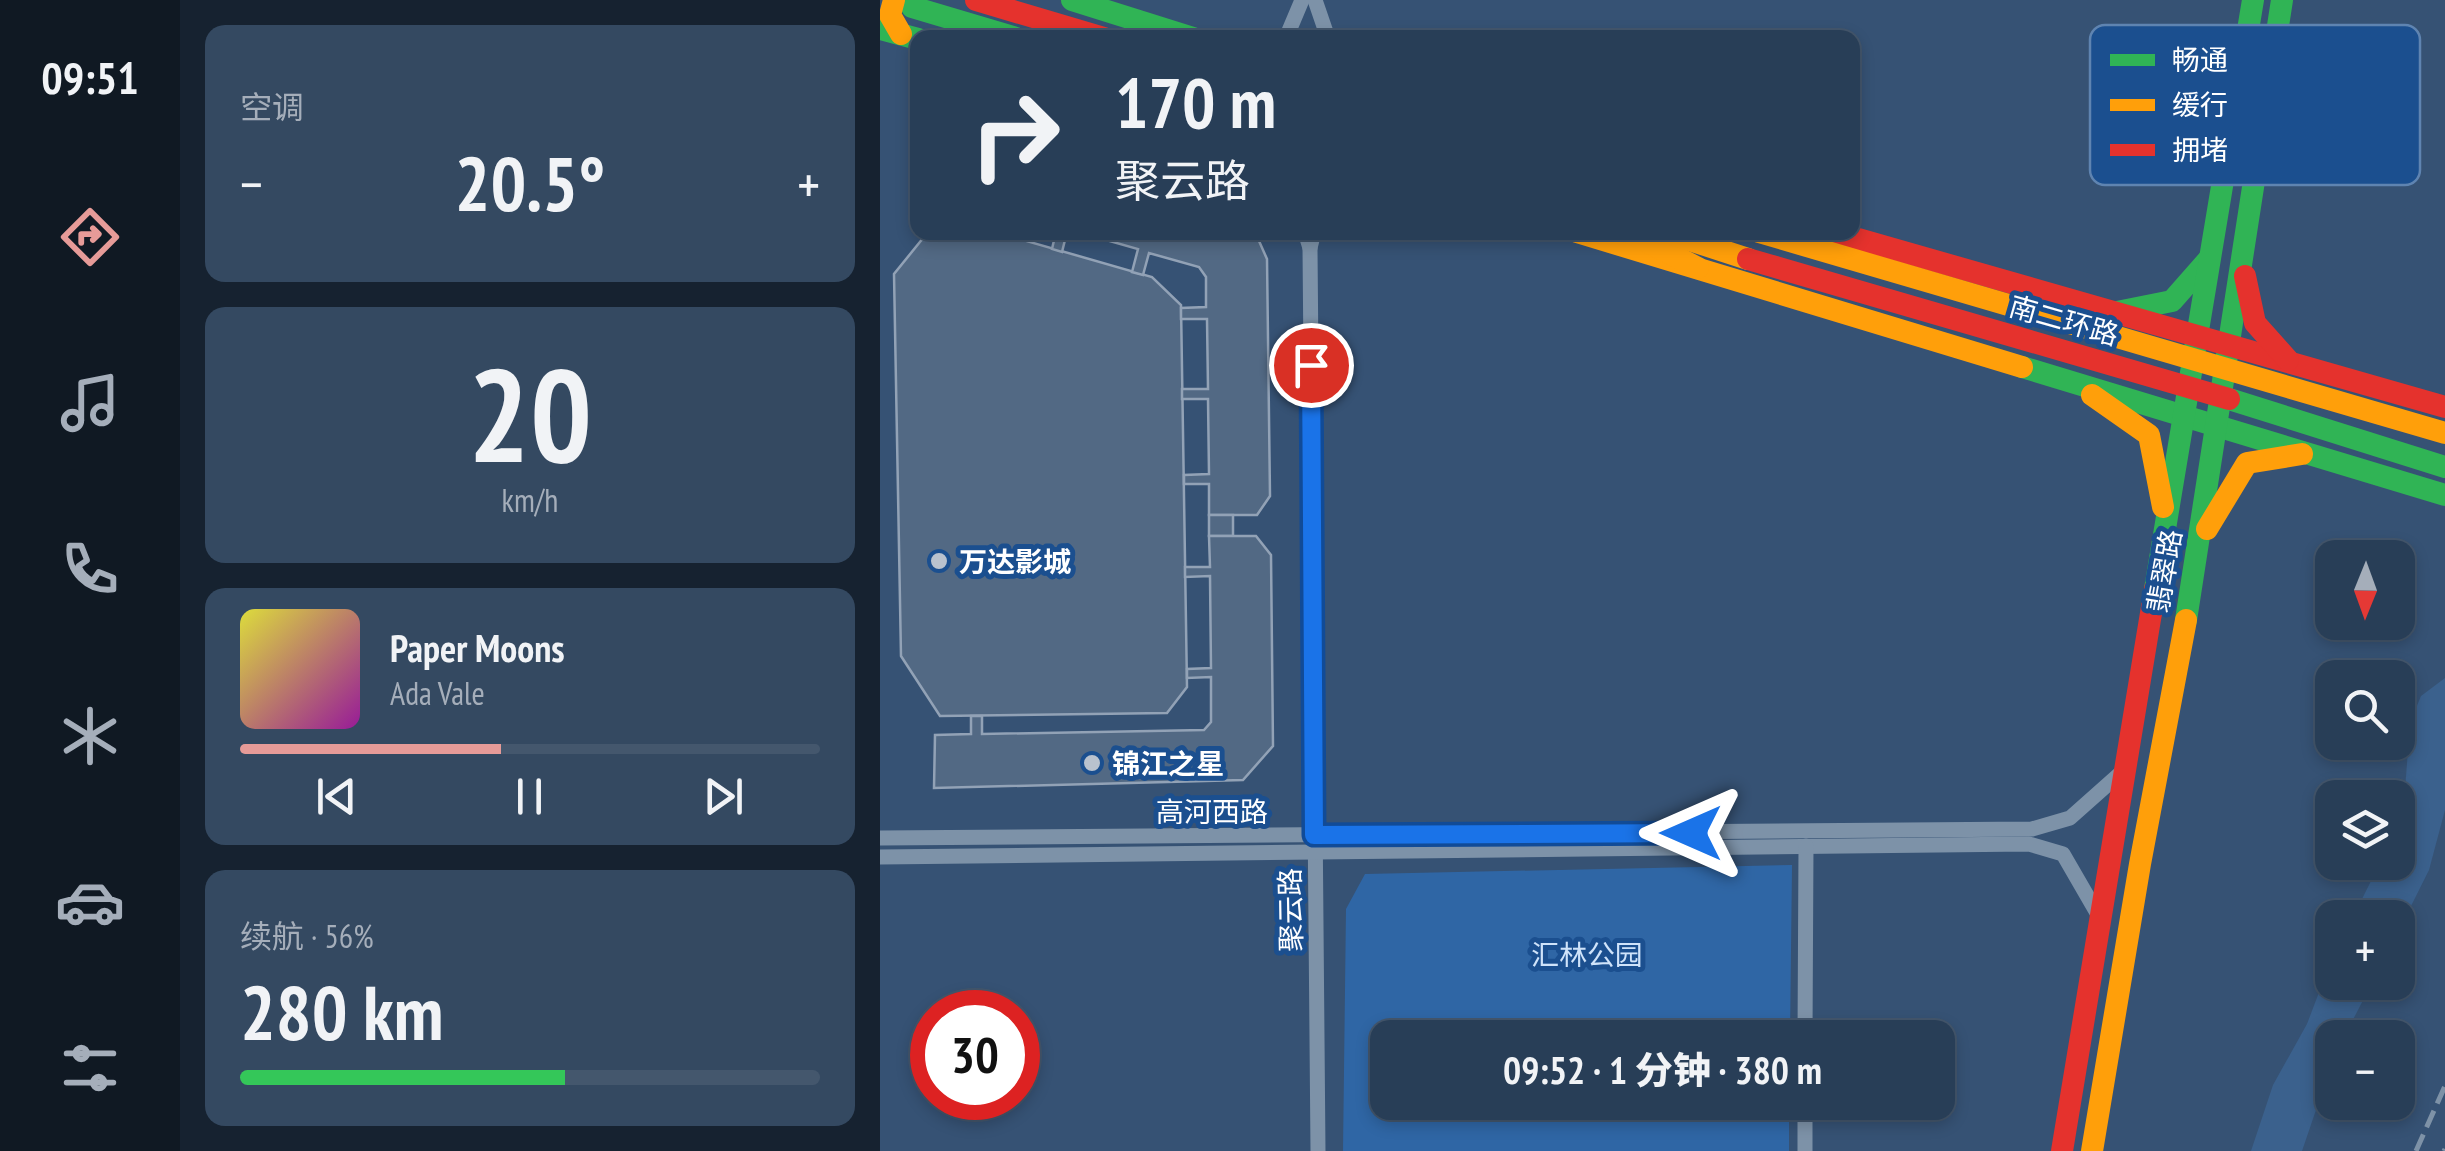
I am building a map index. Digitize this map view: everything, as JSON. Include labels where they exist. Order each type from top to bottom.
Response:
[{"type":"main road","points":[[976,0],[1077,30]]},
{"type":"main road","points":[[1072,0],[1168,30]]},
{"type":"main road","name":"翡翠路","points":[[2249,25],[2253,0]]},
{"type":"main road","name":"翡翠路","points":[[2278,25],[2282,0]]},
{"type":"main road","points":[[900,34],[890,15],[903,4],[989,30]]},
{"type":"main road","name":"翡翠路","points":[[2062,1151],[2222,185]]},
{"type":"main road","name":"翡翠路","points":[[2092,1151],[2200,540],[2254,185]]},
{"type":"main road","points":[[1860,239],[2445,407]]},
{"type":"main road","points":[[1604,240],[2445,494]]},
{"type":"main road","points":[[1644,240],[1698,268]]},
{"type":"main road","name":"南二环路","points":[[1690,240],[2254,406],[2445,467]]},
{"type":"main road","name":"南二环路","points":[[1786,240],[2445,433]]},
{"type":"main road","points":[[2114,312],[2172,301],[2209,259]]},
{"type":"main road","points":[[2242,260],[2254,324],[2290,363]]},
{"type":"main road","points":[[2074,383],[2149,435],[2166,520]]},
{"type":"main road","points":[[2200,540],[2247,462],[2308,453]]},
{"type":"street","points":[[1289,30],[1302,0]]},
{"type":"street","points":[[1314,0],[1325,30]]},
{"type":"street","name":"聚云路","points":[[1310,240],[1318,1151]]},
{"type":"street","name":"高河西路","points":[[880,838],[2032,829],[2070,818],[2124,770]]},
{"type":"street","name":"高河西路","points":[[880,857],[2029,844],[2063,854],[2100,918]]},
{"type":"street","points":[[1805,1020],[1806,846]]},
{"type":"street","points":[[1805,1120],[1805,1151]]},
{"type":"green space","name":"汇林公园","points":[[1792,865],[1790,1020],[1370,1020],[1370,1120],[1789,1120],[1789,1151],[1343,1151],[1346,909],[1365,874]]},
{"type":"shaded area","points":[[2445,678],[2445,810],[2429,870],[2414,900],[2362,900],[2372,880],[2415,880],[2415,780],[2406,780],[2407,760],[2415,760],[2415,711],[2421,696]]},
{"type":"shaded area","points":[[2316,1000],[2363,1000],[2353,1020],[2315,1020],[2315,1113],[2302,1151],[2251,1151],[2273,1085]]},
{"type":"building","points":[[922,240],[1023,240],[1152,277],[1181,305],[1187,687],[1167,713],[940,716],[901,656],[894,274]]},
{"type":"building","points":[[1054,240],[1065,240],[1062,252],[1052,249]]},
{"type":"building","points":[[1106,240],[1259,240],[1267,259],[1270,496],[1257,515],[1209,515],[1209,484],[1184,484],[1184,475],[1209,474],[1208,399],[1182,399],[1182,389],[1208,389],[1207,319],[1181,319],[1181,308],[1206,307],[1206,277],[1199,267],[1149,253],[1143,275],[1132,272],[1138,249]]},
{"type":"building","points":[[1209,515],[1233,515],[1233,536],[1209,536]]},
{"type":"building","points":[[1209,536],[1256,536],[1271,555],[1273,746],[1243,780],[934,788],[935,735],[971,734],[971,716],[982,716],[982,734],[1204,730],[1211,722],[1211,677],[1187,678],[1187,669],[1211,668],[1210,576],[1185,577],[1185,567],[1210,567]]},
{"type":"railway","points":[[2416,1151],[2445,1086]]},
{"type":"traffic: fast","points":[[1072,0],[1168,30]]},
{"type":"traffic: fast","points":[[2249,25],[2253,0]]},
{"type":"traffic: fast","points":[[2278,25],[2282,0]]},
{"type":"traffic: fast","points":[[912,7],[989,30]]},
{"type":"traffic: fast","points":[[880,29],[910,37]]},
{"type":"traffic: fast","points":[[2155,589],[2222,185]]},
{"type":"traffic: fast","points":[[2186,620],[2253,185]]},
{"type":"traffic: fast","points":[[2117,312],[2172,301],[2209,259]]},
{"type":"traffic: fast","points":[[2022,367],[2445,495]]},
{"type":"traffic: fast","points":[[2229,399],[2445,467]]},
{"type":"traffic: slow","points":[[894,0],[890,15],[901,34]]},
{"type":"traffic: slow","points":[[1603,240],[2022,367]]},
{"type":"traffic: slow","points":[[1644,240],[1698,268]]},
{"type":"traffic: slow","points":[[1690,240],[1748,259]]},
{"type":"traffic: slow","points":[[1786,240],[2445,433]]},
{"type":"traffic: slow","points":[[2092,395],[2149,435],[2163,507]]},
{"type":"traffic: slow","points":[[2207,529],[2247,463],[2302,454]]},
{"type":"traffic: slow","points":[[2092,1151],[2186,620]]},
{"type":"traffic: jam","points":[[976,0],[1077,30]]},
{"type":"traffic: jam","points":[[1860,239],[2445,407]]},
{"type":"traffic: jam","points":[[1748,259],[2229,399]]},
{"type":"traffic: jam","points":[[2245,276],[2255,323],[2288,360]]},
{"type":"traffic: jam","points":[[2062,1151],[2155,589]]},
{"type":"place","name":"万达影城","points":[[939,561]]},
{"type":"place","name":"锦江之星","points":[[1092,763]]},
{"type":"route","points":[[1311,365],[1314,835],[1691,833]]}]
